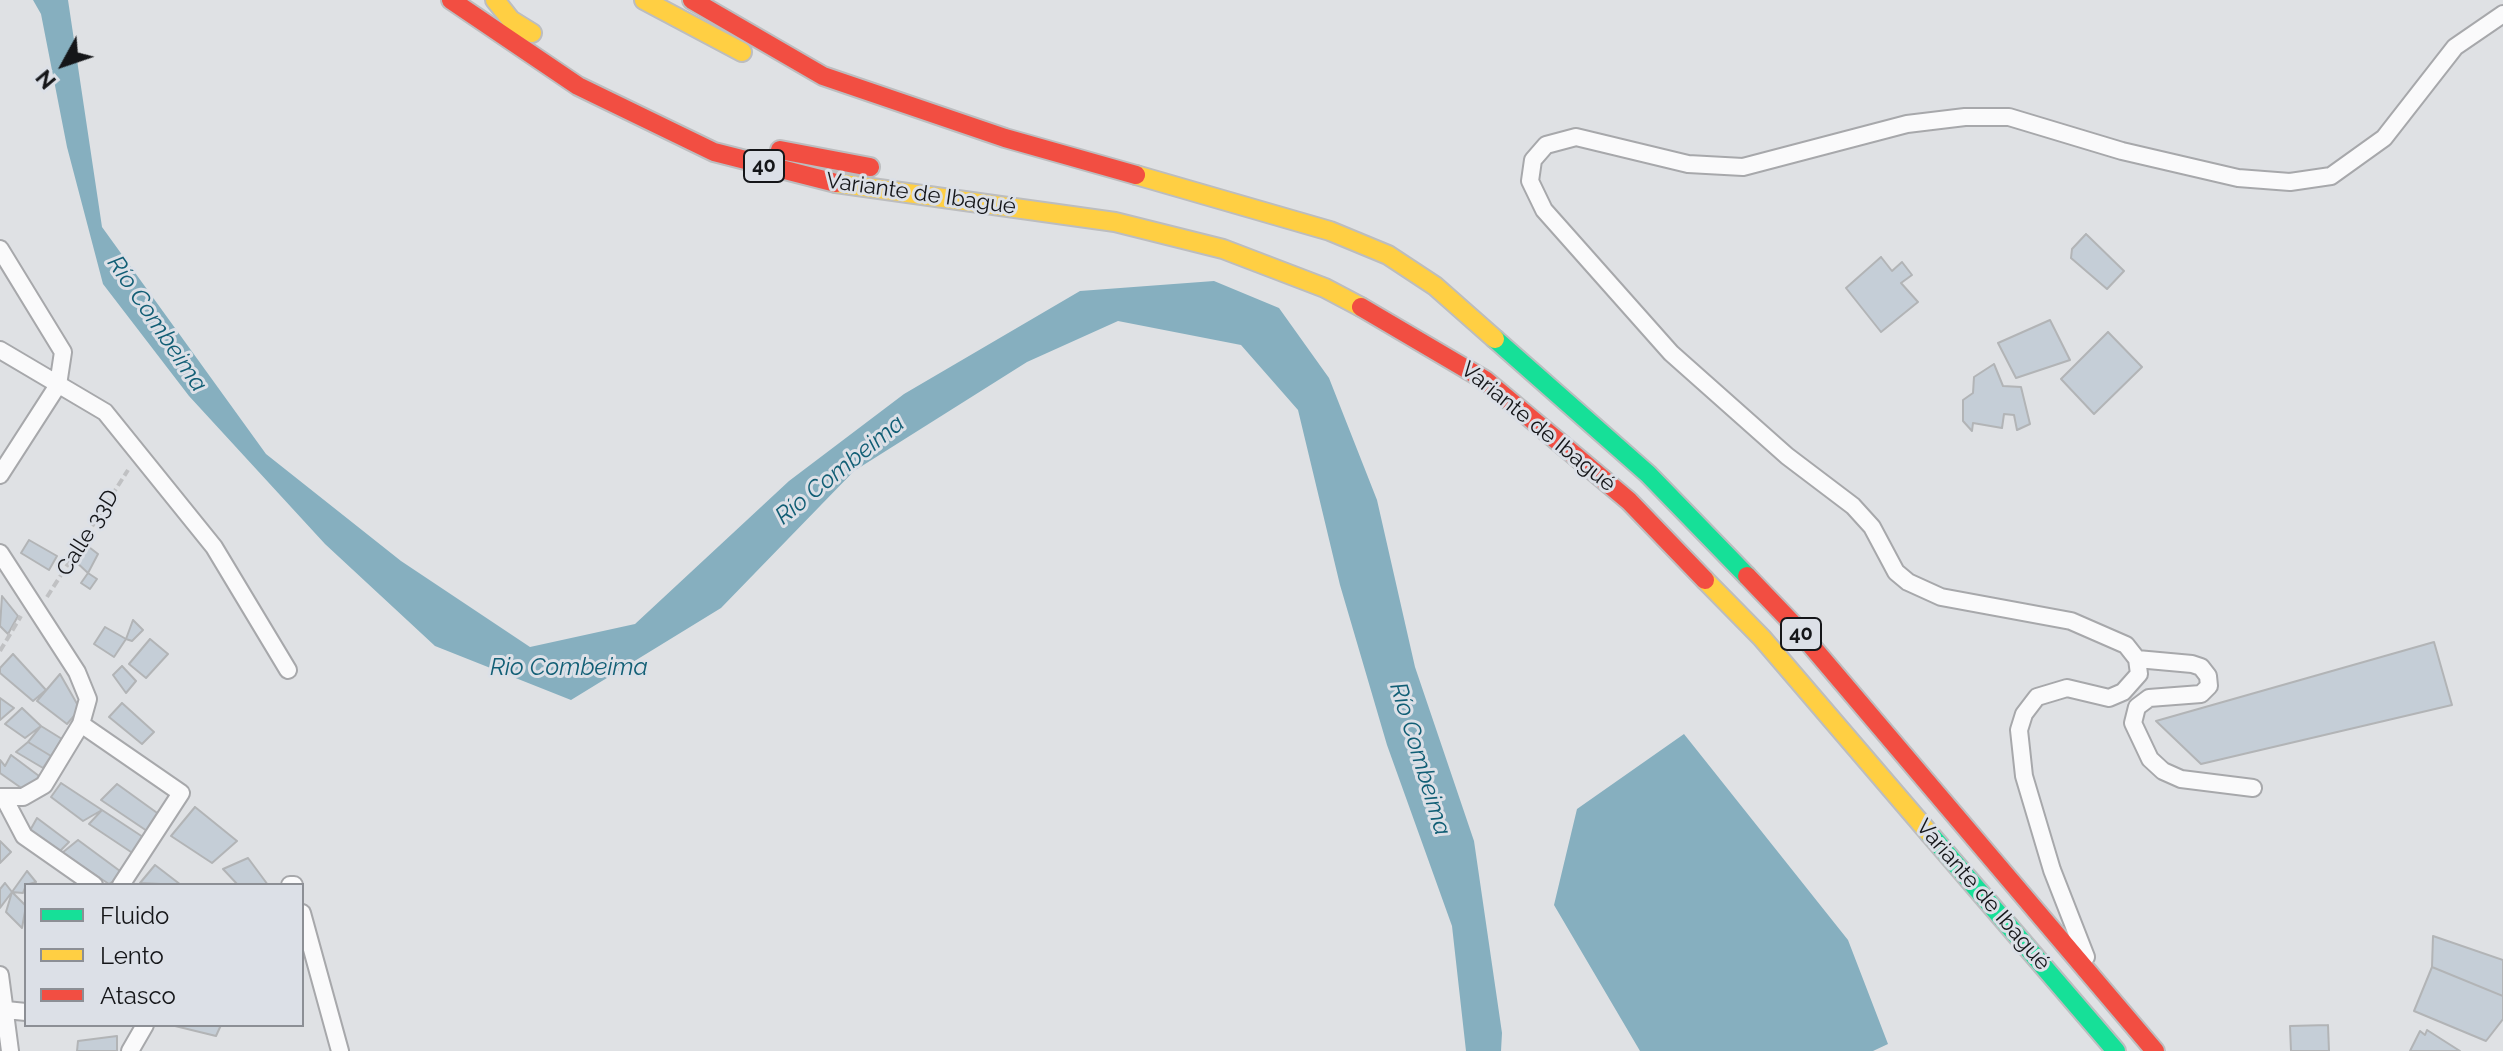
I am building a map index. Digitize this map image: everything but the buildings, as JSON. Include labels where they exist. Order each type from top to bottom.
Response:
[{"type":"highway","name":"Variante de Ibagué","points":[[451,0],[578,86],[714,152],[816,180],[1115,222],[1223,249],[1325,288],[1422,341],[1485,380],[1641,512],[1762,638],[2116,1051]]},
{"type":"highway","points":[[495,0],[511,20],[591,71],[636,97],[705,126]]},
{"type":"highway","points":[[644,0],[786,74],[823,76]]},
{"type":"highway","name":"Variante de Ibagué","points":[[692,0],[823,76],[990,133],[1330,231],[1400,264],[1435,286],[1648,474],[1792,623],[2155,1051]]},
{"type":"highway","points":[[762,145],[805,157],[889,170],[924,194]]},
{"type":"street","points":[[2096,980],[2052,870],[2024,776],[2019,730],[2024,714],[2037,697],[2067,688],[2109,698],[2123,692],[2139,674],[2137,659],[2126,645],[2071,621],[1941,597],[1908,582],[1896,572],[1872,527],[1853,506],[1787,456],[1671,353],[1544,210],[1530,181],[1533,160],[1546,145],[1576,137],[1688,164],[1743,167],[1907,124],[1965,117],[2009,117],[2122,151],[2238,178],[2290,182],[2331,176],[2384,138],[2455,47],[2503,14]]},
{"type":"street","points":[[0,249],[63,352],[58,385],[0,475]]},
{"type":"street","points":[[0,350],[105,412],[214,547],[288,670]]},
{"type":"street","points":[[0,553],[84,687],[84,719],[44,785],[23,797],[2,798],[24,836],[91,883]]},
{"type":"street","points":[[2137,659],[2192,664],[2201,667],[2208,676],[2209,686],[2201,694],[2149,698],[2137,707],[2133,723],[2150,759],[2163,771],[2181,779],[2253,788]]},
{"type":"street","points":[[84,719],[181,793],[122,883]]},
{"type":"street","points":[[304,920],[340,1051]]},
{"type":"street","points":[[0,975],[10,1051]]},
{"type":"street","points":[[6,1010],[24,1012]]},
{"type":"street","points":[[130,1051],[144,1027]]},
{"type":"path","name":"Calle 33D","points":[[0,651],[138,454]]},
{"type":"water","name":"Rio Combeima","points":[[33,0],[68,0],[102,227],[266,454],[401,561],[530,647],[635,624],[789,481],[904,394],[1080,291],[1214,281],[1279,308],[1329,378],[1377,500],[1415,667],[1474,841],[1502,1033],[1501,1051],[1466,1051],[1452,926],[1387,745],[1340,585],[1298,410],[1241,345],[1118,321],[1027,362],[854,471],[721,608],[571,700],[435,646],[325,544],[189,396],[103,284],[67,147],[41,14]]},
{"type":"water","points":[[1684,734],[1848,940],[1888,1044],[1873,1051],[1640,1051],[1554,905],[1577,809]]},
{"type":"traffic: fast","points":[[1495,339],[1648,474],[1747,576]]},
{"type":"traffic: fast","points":[[1929,833],[2116,1051]]},
{"type":"traffic: slow","points":[[495,0],[511,20],[532,33]]},
{"type":"traffic: slow","points":[[644,0],[742,52]]},
{"type":"traffic: slow","points":[[1136,175],[1330,231],[1388,255],[1435,286],[1495,339]]},
{"type":"traffic: slow","points":[[836,183],[1115,222],[1223,249],[1325,288],[1361,307]]},
{"type":"traffic: slow","points":[[1705,580],[1762,638],[1929,833]]},
{"type":"traffic: jam","points":[[451,0],[578,86],[714,152],[836,183]]},
{"type":"traffic: jam","points":[[692,0],[823,76],[1005,138],[1136,175]]},
{"type":"traffic: jam","points":[[780,150],[870,167]]},
{"type":"traffic: jam","points":[[1361,307],[1485,380],[1629,501],[1705,580]]},
{"type":"traffic: jam","points":[[1747,576],[1792,623],[2155,1051]]},
{"type":"water label","name":"Río Combeima","points":[[157,324]]},
{"type":"water label","name":"Río Combeima","points":[[840,470]]},
{"type":"water label","name":"Río Combeima","points":[[1420,759]]}]
